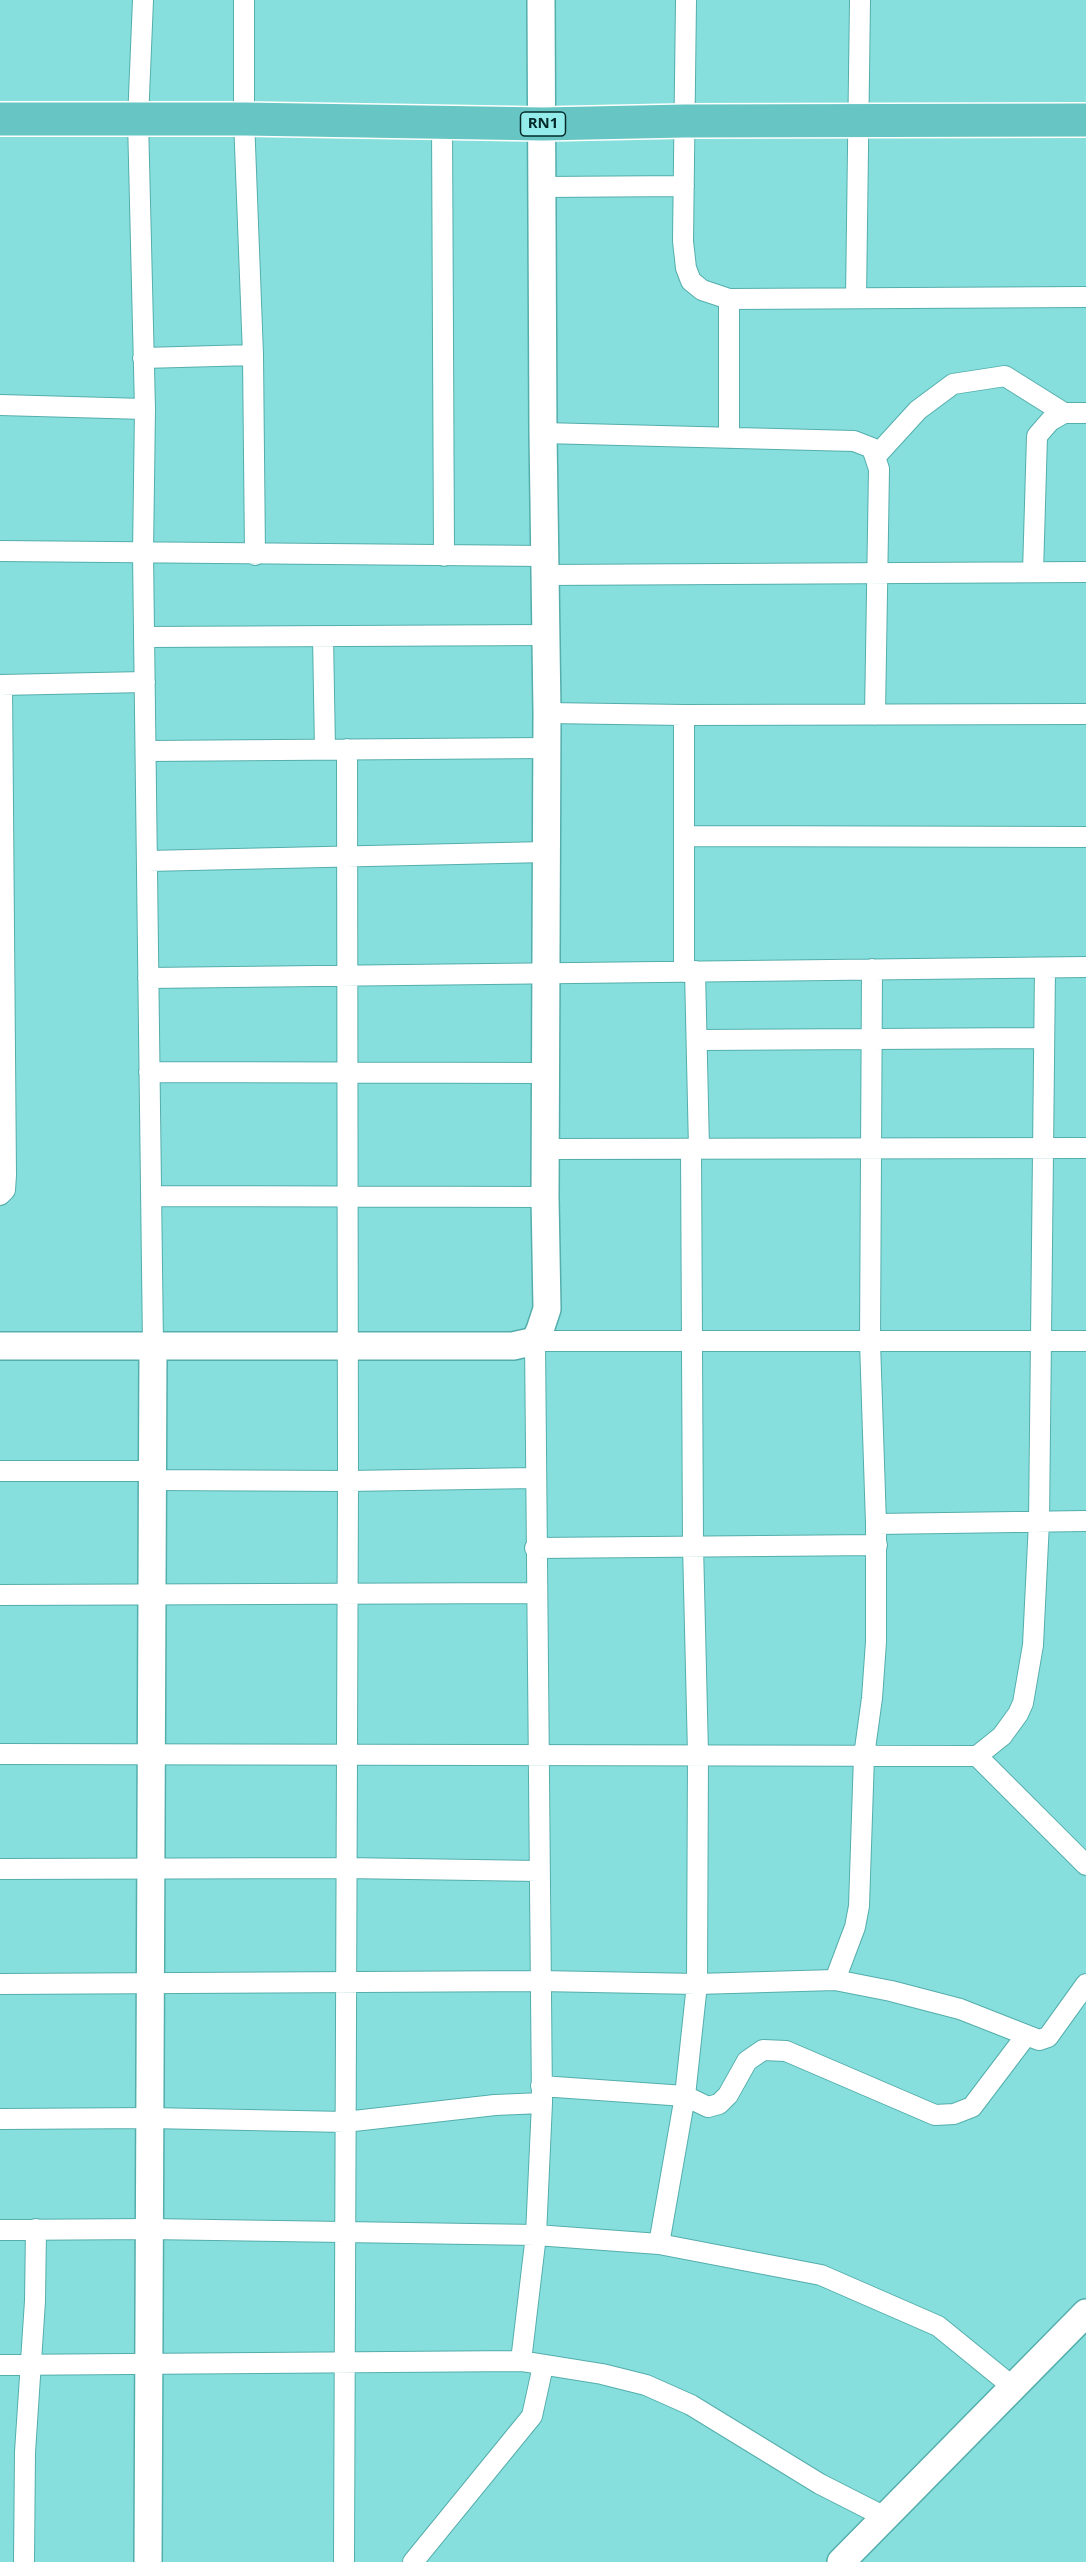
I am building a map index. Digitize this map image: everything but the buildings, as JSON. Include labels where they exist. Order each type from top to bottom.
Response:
[{"type":"highway","name":"RN1","points":[[0,119],[244,119],[543,124],[684,121],[1086,120]]},
{"type":"street","points":[[143,0],[138,120],[145,409],[143,554],[153,1346],[148,2562]]},
{"type":"street","points":[[244,0],[244,119],[253,355],[255,555]]},
{"type":"street","points":[[521,2361],[536,2235],[542,2095],[534,1478],[535,1341],[547,1309],[545,1149],[547,712],[541,0]]},
{"type":"street","points":[[686,0],[683,241],[686,268],[692,281],[702,291],[729,299],[1086,297]]},
{"type":"street","points":[[856,298],[860,0]]},
{"type":"street","points":[[442,122],[444,556]]},
{"type":"street","points":[[543,187],[684,186]]},
{"type":"street","points":[[729,299],[729,438]]},
{"type":"street","points":[[144,358],[253,355]]},
{"type":"street","points":[[876,456],[918,410],[953,384],[1005,376],[1064,412],[1086,413]]},
{"type":"street","points":[[0,405],[145,409]]},
{"type":"street","points":[[1033,572],[1037,436],[1050,421],[1064,412]]},
{"type":"street","points":[[543,434],[854,441],[872,448],[879,469],[875,715]]},
{"type":"street","points":[[0,551],[444,556],[545,566],[877,574],[1086,572]]},
{"type":"street","points":[[144,637],[545,635]]},
{"type":"street","points":[[323,636],[325,749]]},
{"type":"street","points":[[0,1195],[5,1190],[6,1175],[1,685],[145,682]]},
{"type":"street","points":[[547,712],[684,715],[1086,714]]},
{"type":"street","points":[[660,2244],[685,2096],[697,1984],[698,1754],[693,1545],[693,1340],[697,1040],[690,972],[684,836],[684,715]]},
{"type":"street","points":[[146,751],[546,748]]},
{"type":"street","points":[[344,2562],[345,1754],[348,1481],[346,1347],[347,749]]},
{"type":"street","points":[[684,836],[1086,837]]},
{"type":"street","points":[[147,861],[546,852]]},
{"type":"street","points":[[148,978],[1086,967]]},
{"type":"street","points":[[0,1754],[977,1756],[1002,1736],[1023,1703],[1033,1645],[1039,1522],[1041,1149],[1046,968]]},
{"type":"street","points":[[835,1980],[855,1927],[859,1906],[864,1756],[872,1698],[876,1524],[870,1342],[869,1148],[872,969]]},
{"type":"street","points":[[697,1040],[1044,1038]]},
{"type":"street","points":[[149,1072],[546,1073]]},
{"type":"street","points":[[545,1149],[1086,1148]]},
{"type":"street","points":[[151,1196],[545,1197]]},
{"type":"street","points":[[0,1346],[513,1346],[535,1341],[693,1340],[1086,1341]]},
{"type":"street","points":[[0,1471],[348,1481],[534,1478]]},
{"type":"street","points":[[876,1524],[1086,1521]]},
{"type":"street","points":[[535,1548],[876,1545]]},
{"type":"street","points":[[0,1595],[536,1593]]},
{"type":"street","points":[[977,1756],[1086,1865]]},
{"type":"street","points":[[0,1869],[345,1868],[539,1871]]},
{"type":"street","points":[[0,1984],[540,1981],[697,1984],[835,1980],[891,1991],[960,2009],[1025,2037],[1039,2040],[1048,2037],[1086,1984]]},
{"type":"street","points":[[0,2119],[150,2118],[345,2122],[495,2104],[542,2095],[685,2096],[708,2107],[719,2104],[747,2061],[763,2050],[786,2051],[935,2115],[954,2114],[972,2107],[1025,2037]]},
{"type":"street","points":[[24,2562],[25,2452],[35,2301],[36,2229]]},
{"type":"street","points":[[0,2230],[149,2229],[536,2235],[660,2244],[821,2275],[938,2326],[1013,2387]]},
{"type":"street","points":[[841,2562],[1086,2313]]},
{"type":"street","points":[[0,2365],[521,2361],[602,2374],[667,2393],[820,2484],[885,2517]]},
{"type":"street","points":[[413,2562],[532,2416],[543,2366]]}]
